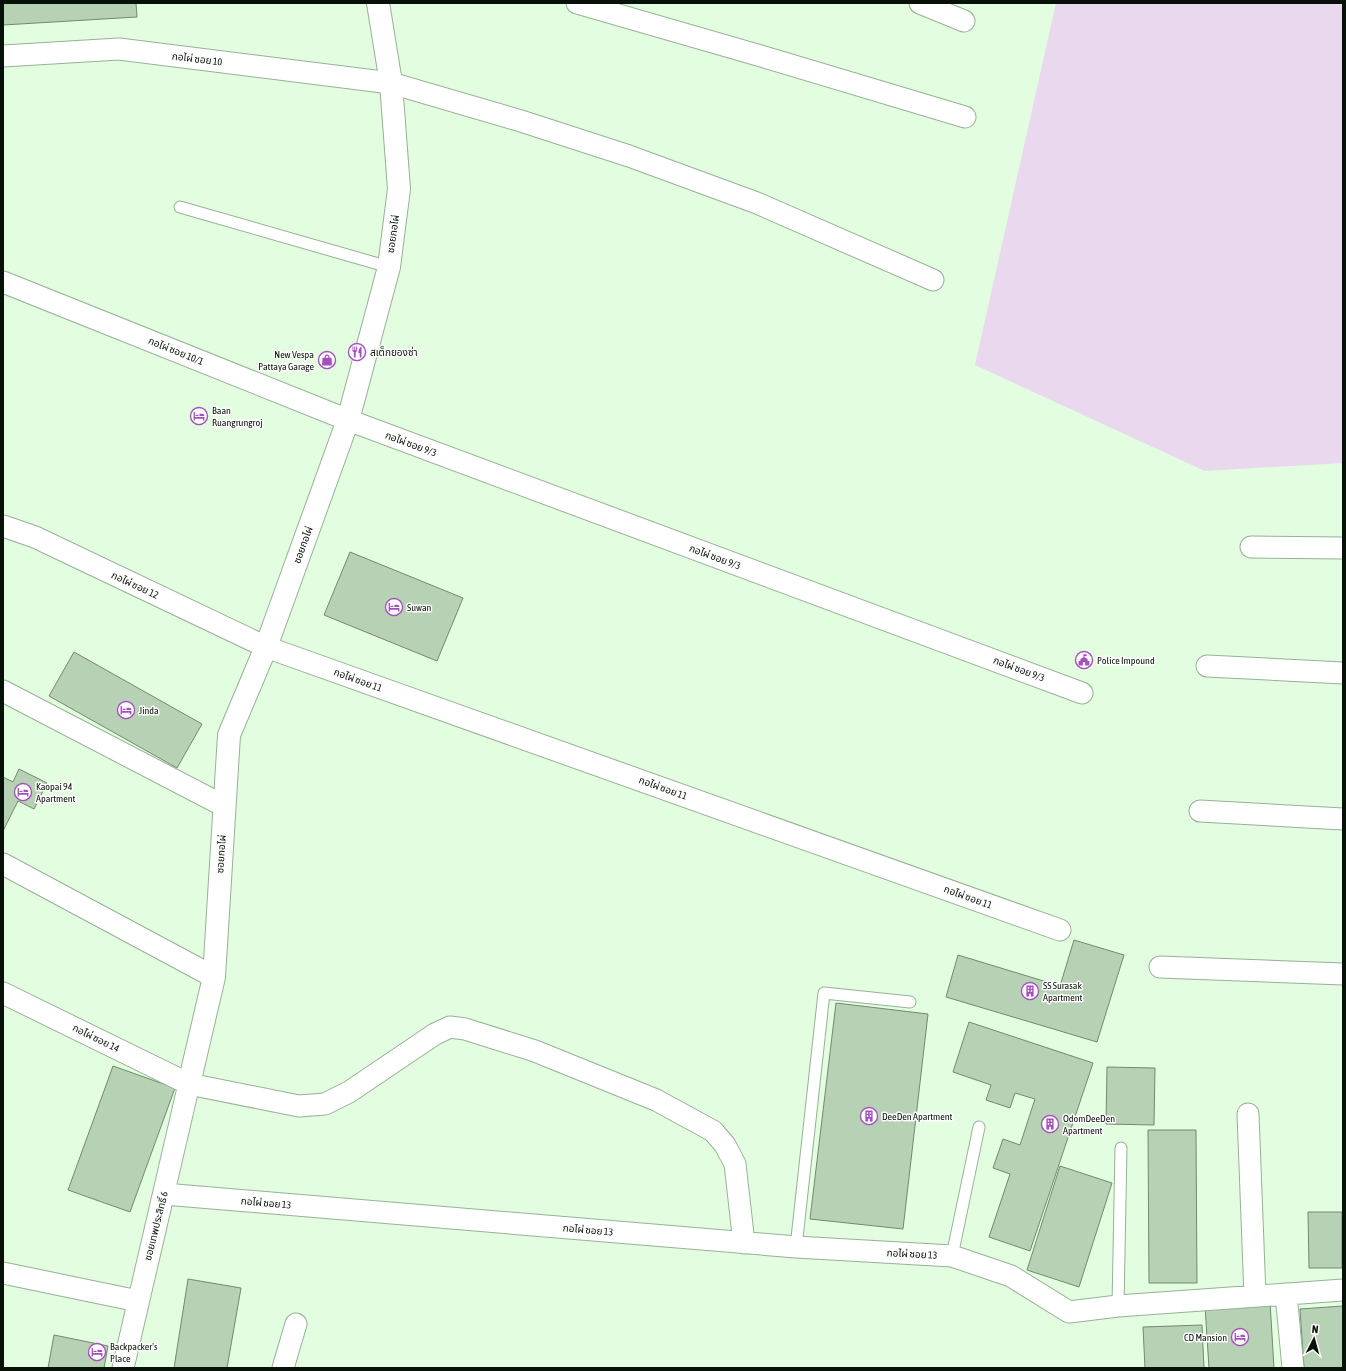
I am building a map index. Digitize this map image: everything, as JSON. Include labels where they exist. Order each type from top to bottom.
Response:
[{"type":"street","name":"ซอยกอไผ่","points":[[189,1084],[214,977],[229,734],[266,647],[348,420],[388,267],[399,189],[391,83],[378,3]]},
{"type":"street","points":[[577,3],[965,117]]},
{"type":"street","points":[[920,3],[964,21]]},
{"type":"street","name":"กอไผ่ ซอย 10","points":[[3,56],[119,49],[391,83],[521,121],[629,156],[757,203],[933,280]]},
{"type":"street","name":"กอไผ่ ซอย 10/1","points":[[3,282],[348,420]]},
{"type":"street","name":"กอไผ่ ซอย 9/3","points":[[348,420],[1082,693]]},
{"type":"street","name":"กอไผ่ ซอย 12","points":[[3,526],[35,537],[266,647]]},
{"type":"street","points":[[1251,547],[1343,548]]},
{"type":"street","name":"กอไผ่ ซอย 11","points":[[266,647],[1060,930]]},
{"type":"street","points":[[1207,666],[1343,673]]},
{"type":"street","points":[[3,691],[224,806]]},
{"type":"street","points":[[1200,811],[1343,819]]},
{"type":"street","points":[[3,864],[214,977]]},
{"type":"street","points":[[1160,967],[1343,974]]},
{"type":"street","name":"กอไผ่ ซอย 14","points":[[3,993],[189,1084],[299,1106],[324,1104],[349,1092],[435,1034],[450,1027],[465,1029],[536,1051],[656,1100],[713,1131],[725,1145],[735,1164],[744,1243]]},
{"type":"street","name":"ซอยเทพประสิทธิ์ 6","points":[[123,1368],[189,1084]]},
{"type":"street","points":[[1248,1114],[1255,1296]]},
{"type":"street","name":"กอไผ่ ซอย 13","points":[[164,1194],[744,1243],[952,1256],[1011,1276],[1069,1312],[1118,1306],[1343,1290]]},
{"type":"street","points":[[3,1273],[138,1301]]},
{"type":"street","points":[[1286,1294],[1293,1368]]},
{"type":"street","points":[[283,1368],[296,1324]]},
{"type":"lane","points":[[180,207],[388,267]]},
{"type":"lane","points":[[796,1247],[824,993],[910,1002]]},
{"type":"lane","points":[[952,1256],[979,1126]]},
{"type":"lane","points":[[1118,1306],[1121,1148]]},
{"type":"shaded area","points":[[1056,3],[1343,3],[1343,463],[1205,471],[975,365]]},
{"type":"building","points":[[3,3],[136,3],[137,17],[3,25]]},
{"type":"building","name":"Suwan","points":[[350,552],[463,598],[437,661],[324,615]]},
{"type":"building","name":"Jinda","points":[[74,652],[202,724],[177,768],[49,696]]},
{"type":"building","name":"Kaopai 94 Apartment","points":[[19,769],[47,783],[34,809],[18,801],[3,831],[3,777],[13,782]]},
{"type":"building","name":"SS Surasak Apartment","points":[[1074,940],[1124,955],[1097,1042],[946,997],[958,955],[1060,986]]},
{"type":"building","name":"DeeDen Apartment","points":[[836,1003],[928,1014],[903,1229],[810,1219]]},
{"type":"building","name":"OdomDeeDen Apartment","points":[[969,1022],[1093,1063],[1030,1251],[989,1237],[1010,1174],[993,1168],[1003,1139],[1020,1145],[1035,1099],[1015,1093],[1010,1108],[986,1100],[991,1085],[953,1072]]},
{"type":"building","points":[[113,1066],[175,1088],[130,1212],[68,1190]]},
{"type":"building","points":[[1107,1067],[1155,1068],[1154,1125],[1106,1124]]},
{"type":"building","points":[[1148,1130],[1196,1130],[1197,1283],[1149,1283]]},
{"type":"building","points":[[1060,1166],[1112,1183],[1079,1287],[1027,1270]]},
{"type":"building","points":[[1308,1212],[1342,1212],[1342,1268],[1309,1268]]},
{"type":"building","points":[[188,1279],[241,1288],[227,1368],[174,1368]]},
{"type":"building","name":"CD Mansion","points":[[1270,1302],[1274,1368],[1209,1368],[1205,1306]]},
{"type":"building","points":[[1343,1306],[1343,1368],[1304,1368],[1300,1309]]},
{"type":"building","points":[[1202,1325],[1204,1368],[1145,1368],[1143,1327]]},
{"type":"building","points":[[54,1335],[108,1346],[104,1368],[48,1368]]},
{"type":"place","name":"สเต็กยองซ่า","points":[[357,352]]},
{"type":"place","name":"New Vespa Pattaya Garage","points":[[327,360]]},
{"type":"place","name":"Baan Ruangrungroj","points":[[199,416]]},
{"type":"place","name":"Suwan","points":[[394,607]]},
{"type":"place","name":"Police Impound","points":[[1084,660]]},
{"type":"place","name":"Jinda","points":[[126,710]]},
{"type":"place","name":"Kaopai 94 Apartment","points":[[23,792]]},
{"type":"place","name":"SS Surasak Apartment","points":[[1030,991]]},
{"type":"place","name":"DeeDen Apartment","points":[[869,1116]]},
{"type":"place","name":"OdomDeeDen Apartment","points":[[1050,1124]]},
{"type":"place","name":"CD Mansion","points":[[1240,1337]]},
{"type":"place","name":"Backpacker's Place","points":[[97,1352]]}]
